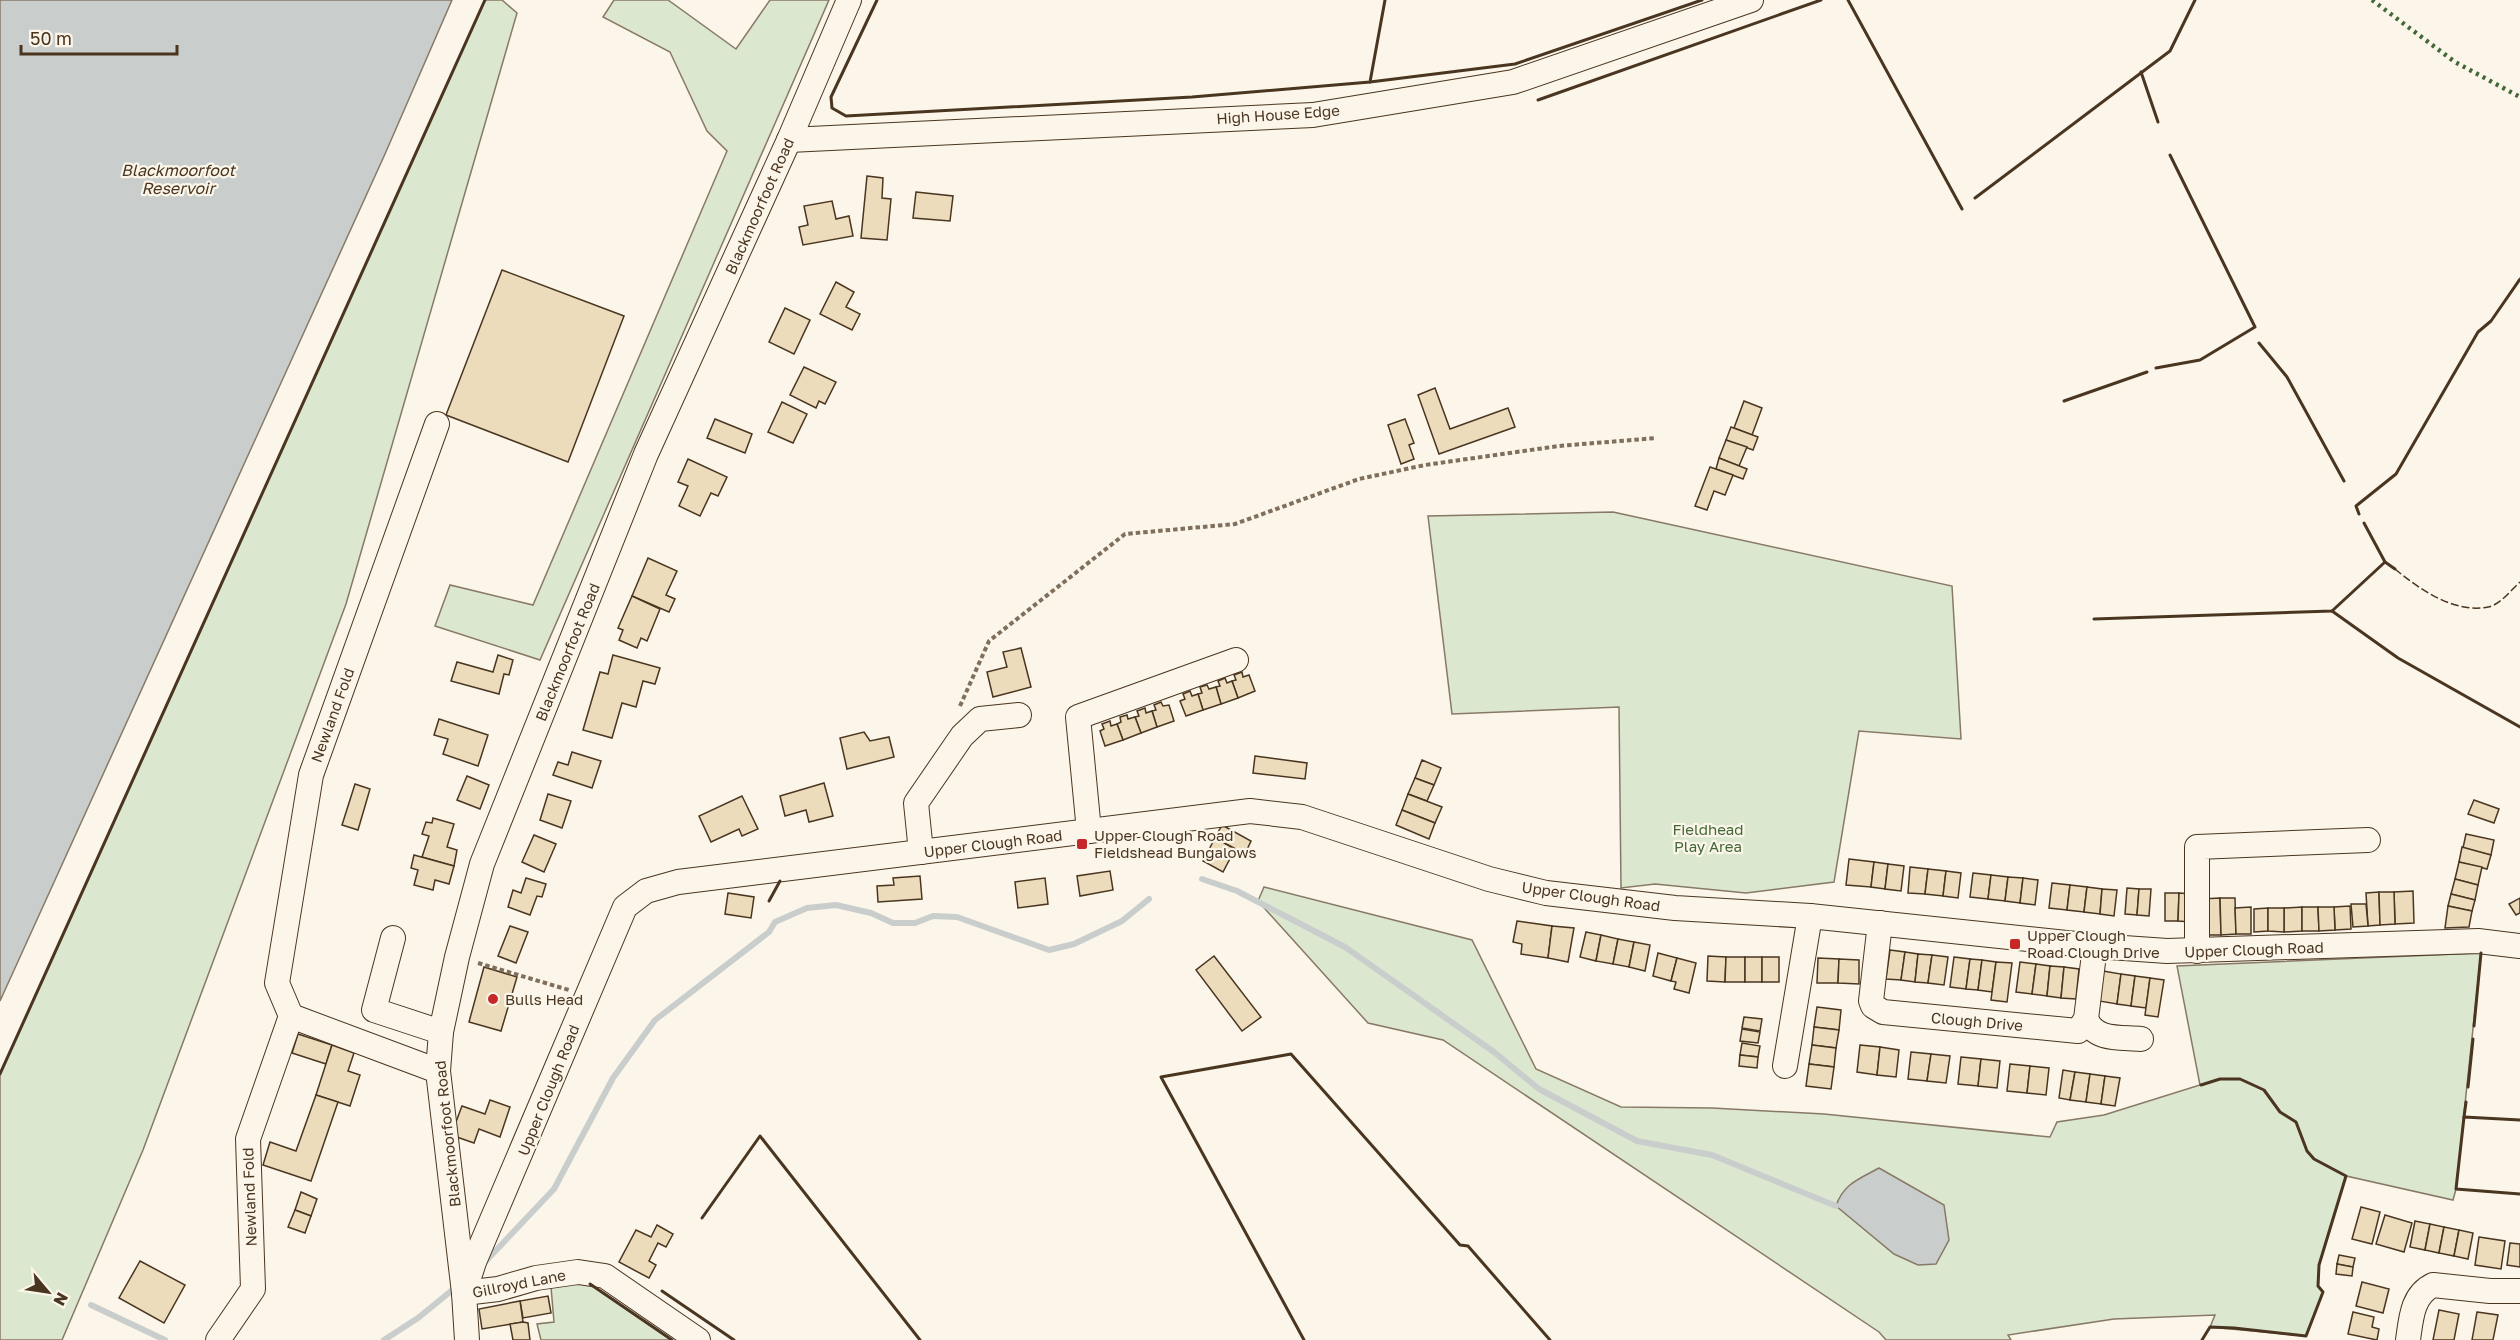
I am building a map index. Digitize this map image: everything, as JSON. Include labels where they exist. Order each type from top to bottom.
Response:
[{"type":"street","name":"Blackmoorfoot Road","points":[[467,1340],[464,1293],[468,1264],[438,1071],[441,1032],[457,957],[482,864],[646,454],[789,140],[849,0]]},
{"type":"street","name":"High House Edge","points":[[789,140],[1313,115],[1513,82],[1751,0]]},
{"type":"street","name":"Newland Fold","points":[[218,1340],[253,1288],[248,1139],[291,1016],[277,983],[310,775],[437,424]]},
{"type":"street","points":[[1089,831],[1078,717],[1236,660]]},
{"type":"street","points":[[921,852],[916,802],[962,736],[980,719],[1019,715]]},
{"type":"street","name":"Upper Clough Road","points":[[468,1264],[625,907],[646,891],[678,882],[1250,811],[1302,817],[1489,879],[1546,893],[1675,908],[1810,916],[2095,946],[2197,951],[2478,941],[2520,946]]},
{"type":"street","points":[[2197,951],[2197,847],[2368,840]]},
{"type":"street","points":[[1785,1066],[1810,916]]},
{"type":"street","name":"Clough Drive","points":[[1880,923],[1871,1001],[1873,1006],[1883,1012],[2078,1031],[2086,1019]]},
{"type":"street","points":[[393,938],[375,1010],[441,1032]]},
{"type":"street","points":[[2095,946],[2086,1019],[2091,1030],[2098,1034],[2141,1039]]},
{"type":"street","points":[[291,1016],[438,1071]]},
{"type":"street","name":"Gillroyd Lane","points":[[464,1293],[498,1289],[536,1278],[578,1272],[605,1276],[698,1340]]},
{"type":"street","points":[[2408,1340],[2413,1309],[2426,1288],[2433,1285],[2490,1292],[2520,1291]]},
{"type":"path","points":[[956,716],[989,641],[1125,534],[1234,524],[1359,479],[1425,465],[1559,446],[1656,438]]},
{"type":"path","points":[[457,957],[587,995]]},
{"type":"green space","points":[[485,0],[502,0],[517,13],[346,604],[143,1150],[62,1340],[0,1340],[0,1074]]},
{"type":"green space","points":[[614,0],[668,0],[736,49],[770,0],[829,0],[540,660],[435,626],[450,585],[533,605],[727,151],[707,131],[670,52],[603,17]]},
{"type":"green space","name":"Fieldhead Play Area","points":[[1613,512],[1952,586],[1961,739],[1859,731],[1834,882],[1746,893],[1655,884],[1621,888],[1619,707],[1452,714],[1428,516]]},
{"type":"green space","points":[[1264,887],[1472,940],[1536,1069],[1621,1107],[1712,1108],[1824,1114],[2050,1137],[2057,1122],[2104,1115],[2200,1085],[2177,966],[2481,953],[2456,1189],[2453,1200],[2346,1176],[2319,1265],[2318,1286],[2323,1292],[2306,1336],[2210,1327],[2215,1315],[2114,1319],[2008,1335],[2011,1340],[1886,1340],[1879,1332],[1443,1040],[1368,1023],[1258,901]]},
{"type":"green space","points":[[567,1282],[590,1284],[672,1340],[541,1340],[537,1324],[554,1322],[551,1287]]},
{"type":"water","name":"Blackmoorfoot Reservoir","points":[[0,0],[452,0],[385,154],[0,1001]]},
{"type":"water","points":[[1879,1168],[1944,1205],[1949,1240],[1936,1264],[1918,1265],[1894,1254],[1836,1206],[1847,1187]]},
{"type":"building","points":[[867,176],[883,178],[882,198],[891,199],[887,240],[861,238]]},
{"type":"building","points":[[916,192],[953,196],[950,221],[913,218]]},
{"type":"building","points":[[832,201],[836,219],[849,216],[853,236],[803,245],[799,227],[808,225],[804,206]]},
{"type":"building","points":[[502,270],[624,316],[568,462],[446,415]]},
{"type":"building","points":[[836,282],[854,292],[846,307],[860,314],[852,330],[820,314]]},
{"type":"building","points":[[785,308],[810,320],[794,354],[769,342]]},
{"type":"building","points":[[804,367],[836,382],[825,404],[819,401],[816,408],[790,395]]},
{"type":"building","points":[[1435,388],[1450,429],[1508,408],[1515,427],[1439,454],[1418,395]]},
{"type":"building","points":[[1744,401],[1762,408],[1752,435],[1734,428]]},
{"type":"building","points":[[782,402],[807,414],[793,443],[768,432]]},
{"type":"building","points":[[715,419],[752,434],[745,453],[707,438]]},
{"type":"building","points":[[1405,419],[1414,443],[1409,445],[1414,459],[1401,464],[1388,425]]},
{"type":"building","points":[[1731,427],[1758,437],[1753,450],[1726,440]]},
{"type":"building","points":[[1726,440],[1747,447],[1739,466],[1719,458]]},
{"type":"building","points":[[1719,458],[1747,469],[1743,479],[1716,469]]},
{"type":"building","points":[[688,459],[727,477],[718,496],[711,493],[700,516],[679,506],[688,486],[678,482]]},
{"type":"building","points":[[1710,467],[1733,475],[1725,495],[1714,491],[1707,510],[1695,506]]},
{"type":"building","points":[[648,558],[677,571],[666,595],[675,599],[669,612],[632,596]]},
{"type":"building","points":[[632,596],[660,609],[647,641],[641,638],[637,648],[619,640],[623,630],[618,628]]},
{"type":"building","points":[[1021,648],[1031,687],[993,697],[987,672],[1007,667],[1003,652]]},
{"type":"building","points":[[498,655],[513,660],[509,675],[504,674],[499,694],[451,681],[457,662],[493,672]]},
{"type":"building","points":[[613,655],[660,668],[655,684],[643,681],[636,707],[622,703],[612,738],[583,730],[600,672],[608,674]]},
{"type":"building","points":[[1242,672],[1243,677],[1249,675],[1255,691],[1238,698],[1232,681],[1236,680],[1234,675]]},
{"type":"building","points":[[1225,678],[1227,683],[1232,681],[1238,698],[1221,704],[1216,687],[1220,686],[1218,681]]},
{"type":"building","points":[[1207,685],[1209,689],[1216,687],[1221,704],[1203,710],[1198,694],[1202,693],[1200,687]]},
{"type":"building","points":[[1190,691],[1192,696],[1198,694],[1203,710],[1186,716],[1180,701],[1185,699],[1183,694]]},
{"type":"building","points":[[1161,702],[1163,706],[1169,705],[1174,721],[1157,727],[1152,711],[1156,710],[1154,705]]},
{"type":"building","points":[[1145,708],[1146,713],[1152,711],[1157,727],[1141,733],[1135,717],[1139,716],[1137,711]]},
{"type":"building","points":[[1127,715],[1128,719],[1135,717],[1141,733],[1123,740],[1117,724],[1121,722],[1120,717]]},
{"type":"building","points":[[439,719],[488,735],[478,766],[443,754],[448,739],[434,735]]},
{"type":"building","points":[[1110,721],[1111,726],[1117,724],[1123,740],[1105,746],[1100,731],[1104,729],[1102,724]]},
{"type":"building","points":[[864,732],[870,741],[889,737],[894,757],[847,769],[840,738]]},
{"type":"building","points":[[572,752],[601,761],[592,788],[553,775],[558,762],[568,765]]},
{"type":"building","points":[[1255,756],[1307,763],[1305,779],[1253,773]]},
{"type":"building","points":[[1422,760],[1441,768],[1434,785],[1415,778]]},
{"type":"building","points":[[467,776],[489,785],[480,809],[457,800]]},
{"type":"building","points":[[1415,778],[1434,785],[1427,801],[1408,794]]},
{"type":"building","points":[[824,783],[833,816],[809,822],[806,810],[785,816],[780,796]]},
{"type":"building","points":[[355,784],[370,789],[358,830],[342,825]]},
{"type":"building","points":[[548,794],[571,801],[562,828],[540,820]]},
{"type":"building","points":[[1408,794],[1442,807],[1435,823],[1402,810]]},
{"type":"building","points":[[742,796],[758,829],[742,836],[739,829],[711,842],[699,816]]},
{"type":"building","points":[[2474,800],[2499,809],[2494,823],[2468,814]]},
{"type":"building","points":[[1402,810],[1435,823],[1429,839],[1396,825]]},
{"type":"building","points":[[433,818],[454,824],[447,847],[457,850],[454,866],[422,857],[429,836],[422,834],[426,822],[432,823]]},
{"type":"building","points":[[1222,825],[1251,841],[1245,854],[1215,838]]},
{"type":"building","points":[[2466,834],[2494,840],[2491,855],[2463,848]]},
{"type":"building","points":[[534,835],[556,844],[544,872],[522,862]]},
{"type":"building","points":[[1215,838],[1235,849],[1223,872],[1203,861]]},
{"type":"building","points":[[2462,847],[2491,855],[2487,869],[2459,862]]},
{"type":"building","points":[[414,855],[454,866],[449,884],[435,880],[433,890],[414,885],[418,870],[411,868]]},
{"type":"building","points":[[1849,859],[1874,862],[1871,887],[1846,885]]},
{"type":"building","points":[[1874,862],[1888,864],[1885,889],[1871,887]]},
{"type":"building","points":[[2459,862],[2482,867],[2478,885],[2455,879]]},
{"type":"building","points":[[1888,864],[1904,866],[1901,891],[1885,889]]},
{"type":"building","points":[[1910,867],[1928,869],[1925,894],[1908,893]]},
{"type":"building","points":[[1928,869],[1946,871],[1943,896],[1925,894]]},
{"type":"building","points":[[1110,871],[1113,890],[1080,896],[1077,876]]},
{"type":"building","points":[[1946,871],[1961,873],[1958,898],[1943,896]]},
{"type":"building","points":[[1973,873],[1991,875],[1988,899],[1970,897]]},
{"type":"building","points":[[1991,875],[2008,877],[2005,901],[1988,899]]},
{"type":"building","points":[[920,876],[922,899],[878,902],[877,886],[894,885],[893,878]]},
{"type":"building","points":[[2008,877],[2023,878],[2020,903],[2005,901]]},
{"type":"building","points":[[526,878],[546,884],[542,897],[537,896],[530,915],[508,907],[513,890],[521,893]]},
{"type":"building","points":[[1045,878],[1048,904],[1018,908],[1015,882]]},
{"type":"building","points":[[2023,878],[2038,880],[2035,905],[2020,903]]},
{"type":"building","points":[[2455,879],[2478,885],[2475,900],[2451,894]]},
{"type":"building","points":[[2052,883],[2070,885],[2067,910],[2049,908]]},
{"type":"building","points":[[2070,885],[2087,887],[2084,912],[2067,910]]},
{"type":"building","points":[[2087,887],[2102,889],[2100,914],[2084,912]]},
{"type":"building","points":[[2127,888],[2139,889],[2137,915],[2125,914]]},
{"type":"building","points":[[2102,889],[2117,890],[2114,916],[2100,914]]},
{"type":"building","points":[[2139,889],[2151,889],[2149,916],[2137,915]]},
{"type":"building","points":[[2413,891],[2414,923],[2395,924],[2394,892]]},
{"type":"building","points":[[2379,892],[2380,925],[2368,926],[2366,893]]},
{"type":"building","points":[[2379,892],[2394,892],[2395,924],[2380,925]]},
{"type":"building","points":[[728,893],[754,897],[751,918],[725,914]]},
{"type":"building","points":[[2165,893],[2179,893],[2178,921],[2165,921]]},
{"type":"building","points":[[2179,893],[2192,894],[2191,922],[2178,921]]},
{"type":"building","points":[[2451,894],[2475,900],[2472,911],[2448,906]]},
{"type":"building","points":[[2220,898],[2221,935],[2202,935],[2201,899]]},
{"type":"building","points":[[2220,898],[2235,898],[2236,934],[2221,935]]},
{"type":"building","points":[[2520,898],[2520,913],[2516,915],[2509,904]]},
{"type":"building","points":[[2351,904],[2366,904],[2368,926],[2353,927]]},
{"type":"building","points":[[2350,906],[2351,929],[2335,930],[2334,907]]},
{"type":"building","points":[[2448,906],[2472,911],[2469,927],[2445,928]]},
{"type":"building","points":[[2251,907],[2251,934],[2236,934],[2235,908]]},
{"type":"building","points":[[2302,907],[2302,931],[2284,932],[2284,908]]},
{"type":"building","points":[[2302,907],[2318,907],[2319,931],[2302,931]]},
{"type":"building","points":[[2318,907],[2334,907],[2335,930],[2319,931]]},
{"type":"building","points":[[2268,908],[2268,931],[2254,932],[2254,909]]},
{"type":"building","points":[[2268,908],[2284,908],[2284,932],[2268,931]]},
{"type":"building","points":[[1517,921],[1552,926],[1548,958],[1521,954],[1522,944],[1513,942]]},
{"type":"building","points":[[510,926],[528,932],[516,963],[498,956]]},
{"type":"building","points":[[1552,926],[1574,928],[1568,962],[1548,958]]},
{"type":"building","points":[[1586,932],[1601,935],[1596,961],[1580,957]]},
{"type":"building","points":[[1601,935],[1618,939],[1613,964],[1596,961]]},
{"type":"building","points":[[1618,939],[1634,942],[1629,967],[1613,964]]},
{"type":"building","points":[[1634,942],[1650,945],[1645,971],[1629,967]]},
{"type":"building","points":[[1890,950],[1905,952],[1901,980],[1886,979]]},
{"type":"building","points":[[1905,952],[1918,954],[1915,982],[1901,980]]},
{"type":"building","points":[[1658,953],[1677,958],[1671,981],[1653,976]]},
{"type":"building","points":[[1918,954],[1932,955],[1928,983],[1915,982]]},
{"type":"building","points":[[1932,955],[1948,957],[1944,985],[1928,983]]},
{"type":"building","points":[[1214,956],[1261,1017],[1242,1031],[1196,970]]},
{"type":"building","points":[[1708,956],[1726,957],[1725,982],[1707,981]]},
{"type":"building","points":[[1726,957],[1745,957],[1745,982],[1725,982]]},
{"type":"building","points":[[1745,957],[1762,957],[1762,982],[1745,982]]},
{"type":"building","points":[[1762,957],[1779,957],[1779,982],[1762,982]]},
{"type":"building","points":[[1954,957],[1970,959],[1966,989],[1950,987]]},
{"type":"building","points":[[1677,958],[1696,963],[1689,993],[1674,989],[1676,982],[1671,981]]},
{"type":"building","points":[[1818,958],[1839,959],[1838,983],[1817,983]]},
{"type":"building","points":[[1839,959],[1859,960],[1859,984],[1838,983]]},
{"type":"building","points":[[1970,959],[1982,960],[1978,990],[1966,989]]},
{"type":"building","points":[[1982,960],[1996,962],[1992,992],[1978,990]]},
{"type":"building","points":[[1996,962],[2012,963],[2007,1002],[1991,1000]]},
{"type":"building","points":[[2020,962],[2036,964],[2032,994],[2016,992]]},
{"type":"building","points":[[2036,964],[2050,966],[2047,996],[2032,994]]},
{"type":"building","points":[[2050,966],[2064,967],[2061,998],[2047,996]]},
{"type":"building","name":"Bulls Head","points":[[484,967],[517,977],[501,1031],[469,1022]]},
{"type":"building","points":[[2064,967],[2079,969],[2076,999],[2061,998]]},
{"type":"building","points":[[2103,971],[2121,974],[2117,1004],[2099,1001]]},
{"type":"building","points":[[2121,974],[2135,976],[2131,1006],[2117,1004]]},
{"type":"building","points":[[2135,976],[2150,978],[2146,1008],[2131,1006]]},
{"type":"building","points":[[2150,978],[2164,980],[2158,1017],[2145,1015]]},
{"type":"building","points":[[1817,1007],[1841,1010],[1839,1030],[1814,1027]]},
{"type":"building","points":[[1744,1017],[1762,1019],[1760,1031],[1742,1028]]},
{"type":"building","points":[[1814,1027],[1839,1030],[1836,1048],[1812,1045]]},
{"type":"building","points":[[1742,1029],[1760,1032],[1758,1043],[1740,1041]]},
{"type":"building","points":[[298,1034],[332,1045],[326,1064],[292,1053]]},
{"type":"building","points":[[1742,1043],[1760,1046],[1758,1057],[1740,1055]]},
{"type":"building","points":[[332,1045],[354,1053],[348,1071],[360,1075],[350,1106],[316,1095]]},
{"type":"building","points":[[1812,1045],[1836,1048],[1834,1067],[1809,1064]]},
{"type":"building","points":[[1860,1045],[1880,1047],[1877,1075],[1857,1072]]},
{"type":"building","points":[[1880,1047],[1899,1050],[1896,1077],[1877,1075]]},
{"type":"building","points":[[1911,1052],[1931,1054],[1927,1081],[1908,1079]]},
{"type":"building","points":[[1931,1054],[1950,1056],[1946,1083],[1927,1081]]},
{"type":"building","points":[[1740,1055],[1758,1057],[1757,1068],[1739,1066]]},
{"type":"building","points":[[1961,1057],[1981,1059],[1978,1086],[1958,1084]]},
{"type":"building","points":[[1981,1059],[2000,1061],[1997,1088],[1978,1086]]},
{"type":"building","points":[[1809,1064],[1834,1067],[1831,1089],[1806,1086]]},
{"type":"building","points":[[2010,1064],[2030,1066],[2027,1093],[2007,1091]]},
{"type":"building","points":[[2030,1066],[2049,1068],[2046,1095],[2027,1093]]},
{"type":"building","points":[[2063,1070],[2075,1072],[2070,1100],[2059,1098]]},
{"type":"building","points":[[2075,1072],[2090,1074],[2086,1102],[2070,1100]]},
{"type":"building","points":[[2090,1074],[2105,1076],[2101,1104],[2086,1102]]},
{"type":"building","points":[[2105,1076],[2120,1078],[2115,1106],[2101,1104]]},
{"type":"building","points":[[316,1095],[338,1102],[311,1181],[263,1165],[270,1142],[296,1151]]},
{"type":"building","points":[[490,1100],[510,1107],[500,1137],[479,1129],[474,1143],[451,1135],[462,1106],[485,1114]]},
{"type":"building","points":[[301,1192],[317,1199],[311,1216],[295,1210]]},
{"type":"building","points":[[2361,1207],[2380,1212],[2372,1244],[2352,1239]]},
{"type":"building","points":[[295,1210],[311,1216],[305,1233],[288,1227]]},
{"type":"building","points":[[2385,1215],[2412,1223],[2404,1252],[2376,1244]]},
{"type":"building","points":[[2415,1221],[2430,1224],[2425,1250],[2410,1247]]},
{"type":"building","points":[[2430,1224],[2444,1227],[2439,1253],[2425,1250]]},
{"type":"building","points":[[657,1225],[673,1234],[666,1247],[658,1243],[649,1261],[656,1265],[649,1278],[619,1262],[636,1230],[651,1237]]},
{"type":"building","points":[[2444,1227],[2459,1230],[2454,1256],[2439,1253]]},
{"type":"building","points":[[2459,1230],[2473,1233],[2468,1259],[2454,1256]]},
{"type":"building","points":[[2479,1237],[2505,1241],[2501,1269],[2475,1265]]},
{"type":"building","points":[[2510,1243],[2520,1244],[2520,1267],[2507,1265]]},
{"type":"building","points":[[2339,1255],[2355,1258],[2353,1267],[2337,1264]]},
{"type":"building","points":[[140,1261],[185,1285],[164,1323],[119,1298]]},
{"type":"building","points":[[2337,1264],[2353,1267],[2352,1276],[2336,1274]]},
{"type":"building","points":[[2362,1282],[2389,1289],[2383,1313],[2356,1306]]},
{"type":"building","points":[[548,1296],[551,1313],[523,1318],[520,1301]]},
{"type":"building","points":[[520,1301],[523,1322],[482,1329],[479,1309]]},
{"type":"building","points":[[2439,1310],[2459,1314],[2454,1340],[2433,1340]]},
{"type":"building","points":[[2353,1312],[2374,1317],[2372,1327],[2379,1329],[2377,1340],[2348,1334]]},
{"type":"building","points":[[2477,1312],[2498,1315],[2493,1340],[2472,1340]]},
{"type":"building","points":[[528,1323],[530,1340],[513,1340],[510,1324]]},
{"type":"waterway","points":[[1202,879],[1237,891],[1345,947],[1494,1052],[1539,1089],[1637,1141],[1712,1155],[1836,1206]]},
{"type":"waterway","points":[[484,1263],[554,1189],[613,1078],[655,1020],[769,932],[775,922],[807,908],[836,905],[871,913],[893,923],[915,923],[933,916],[957,917],[1049,950],[1074,944],[1122,921],[1149,899]]},
{"type":"waterway","points":[[384,1340],[418,1318],[456,1287]]},
{"type":"waterway","points":[[91,1305],[165,1340]]},
{"type":"hedge","points":[[2372,0],[2455,62],[2520,97]]},
{"type":"fence","points":[[2395,569],[2426,592],[2463,607],[2492,606],[2520,582]]},
{"type":"wall","points":[[0,1074],[485,0]]},
{"type":"wall","points":[[877,0],[831,97],[832,108],[846,116],[1192,97],[1370,82],[1385,0]]},
{"type":"wall","points":[[1370,82],[1515,64],[1702,0]]},
{"type":"wall","points":[[1538,100],[1821,0]]},
{"type":"wall","points":[[1848,0],[1962,209]]},
{"type":"wall","points":[[1975,198],[2170,51],[2195,0]]},
{"type":"wall","points":[[2141,72],[2158,122]]},
{"type":"wall","points":[[2156,368],[2200,360],[2255,327],[2170,155]]},
{"type":"wall","points":[[2359,514],[2356,506],[2396,474],[2478,332],[2491,321],[2520,279]]},
{"type":"wall","points":[[2259,343],[2287,377],[2344,481]]},
{"type":"wall","points":[[2064,401],[2147,372]]},
{"type":"wall","points":[[2364,523],[2385,562],[2395,569]]},
{"type":"wall","points":[[2094,619],[2332,611],[2385,562]]},
{"type":"wall","points":[[2332,611],[2398,658],[2520,727]]},
{"type":"wall","points":[[769,901],[780,881]]},
{"type":"wall","points":[[2474,1026],[2481,953]]},
{"type":"wall","points":[[2468,1087],[2473,1039]]},
{"type":"wall","points":[[1304,1340],[1161,1077],[1291,1054],[1460,1245],[1468,1246],[1550,1340]]},
{"type":"wall","points":[[2201,1085],[2220,1079],[2240,1079],[2264,1090],[2280,1112],[2296,1122],[2307,1151],[2314,1159],[2346,1176],[2319,1265],[2318,1286],[2323,1292],[2306,1336],[2210,1327],[2202,1340]]},
{"type":"wall","points":[[2464,1117],[2466,1102]]},
{"type":"wall","points":[[2520,1120],[2464,1117],[2456,1189],[2520,1194]]},
{"type":"wall","points":[[702,1218],[760,1136],[920,1340]]},
{"type":"wall","points":[[590,1284],[672,1340]]},
{"type":"wall","points":[[662,1291],[734,1340]]},
{"type":"place","name":"Upper Clough Road Fieldshead Bungalows","points":[[1082,844]]},
{"type":"place","name":"Upper Clough Road Clough Drive","points":[[2015,944]]},
{"type":"place","name":"Bulls Head","points":[[493,999]]}]
